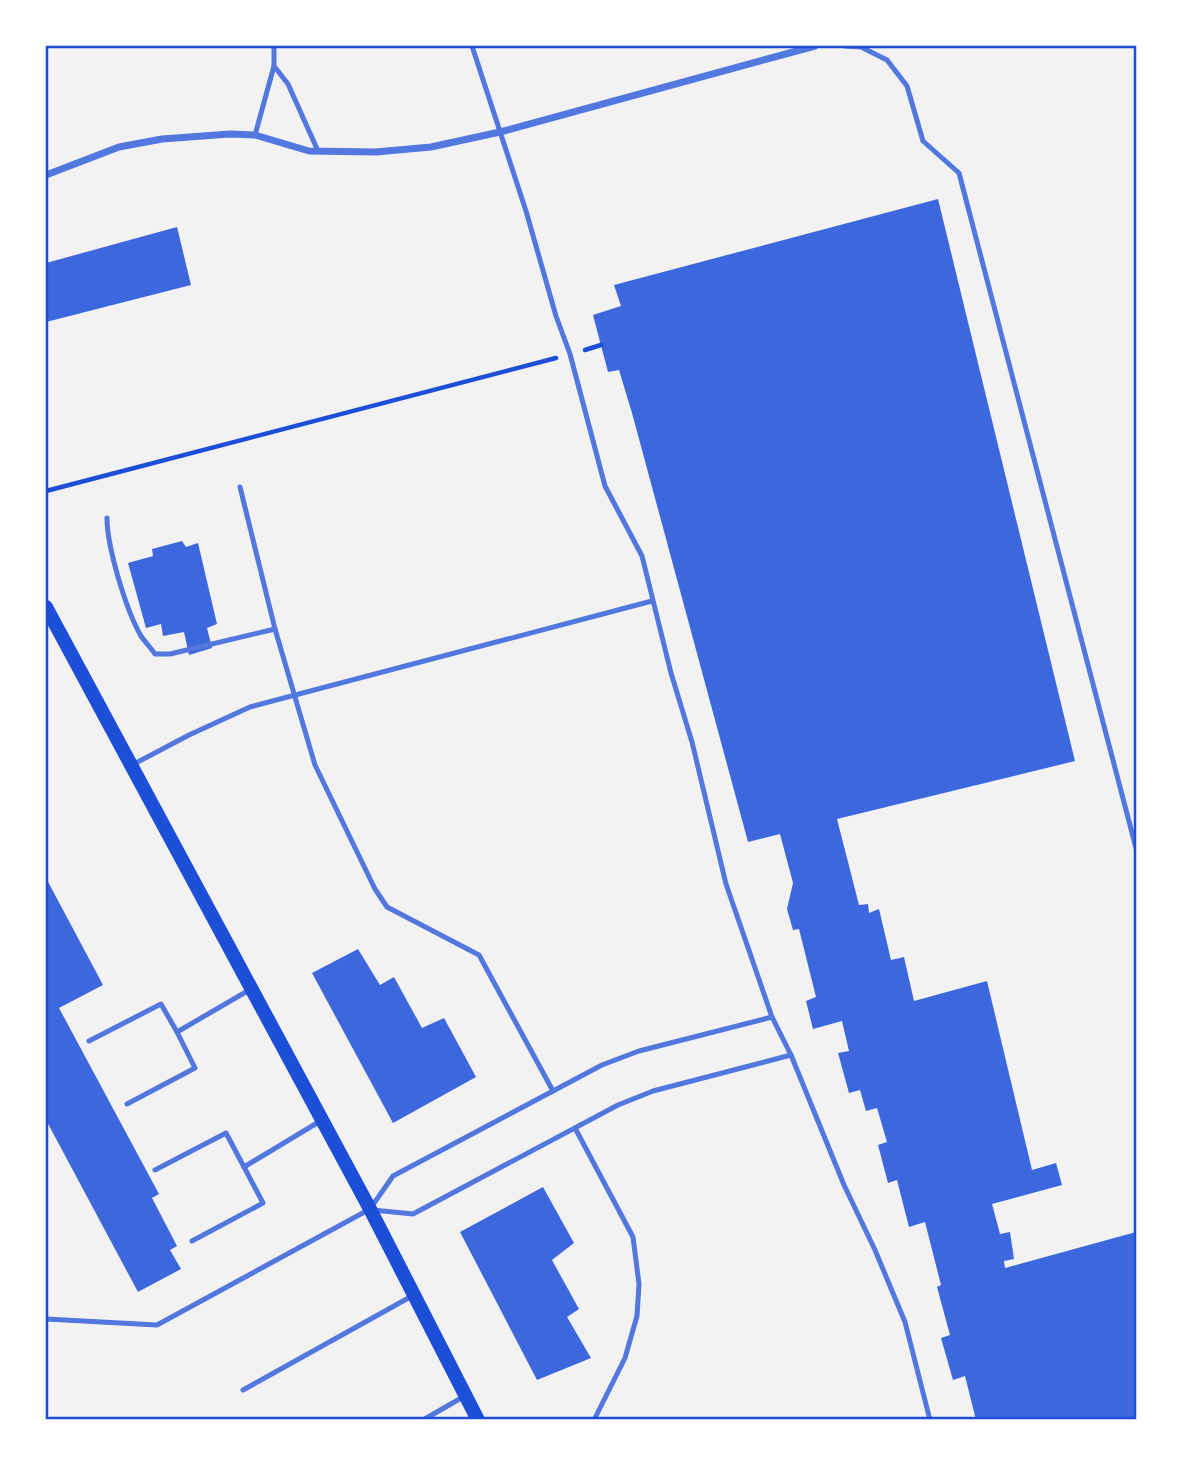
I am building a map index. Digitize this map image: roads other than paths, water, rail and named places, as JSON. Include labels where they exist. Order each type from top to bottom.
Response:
[{"type":"main road","points":[[46,607],[370,1209],[478,1419]]},
{"type":"street","points":[[46,175],[119,147],[162,139],[230,134],[255,135],[309,151],[376,152],[431,147],[500,132],[815,46]]},
{"type":"lane","points":[[255,135],[274,66],[274,46]]},
{"type":"lane","points":[[472,46],[526,211],[555,316],[570,354],[605,486],[642,556],[726,884],[772,1017],[791,1055],[844,1185],[905,1322],[930,1419]]},
{"type":"lane","points":[[845,46],[861,47],[887,60],[907,86],[923,141],[960,173],[1136,848]]},
{"type":"lane","points":[[274,66],[288,84],[318,151]]},
{"type":"lane","points":[[240,487],[275,629],[315,765],[374,889],[387,907],[478,955],[554,1091]]},
{"type":"lane","points":[[107,518],[107,533],[128,604],[141,637],[155,653],[170,654],[275,629]]},
{"type":"lane","points":[[131,766],[250,707],[652,601]]},
{"type":"lane","points":[[177,1032],[251,989]]},
{"type":"lane","points":[[89,1041],[161,1004],[195,1068],[127,1104]]},
{"type":"lane","points":[[46,1319],[157,1325],[370,1209],[393,1176],[602,1065],[639,1051],[772,1017]]},
{"type":"lane","points":[[370,1209],[413,1214],[618,1105],[653,1091],[791,1055]]},
{"type":"lane","points":[[244,1167],[322,1120]]},
{"type":"lane","points":[[575,1128],[633,1237],[639,1284],[637,1316],[625,1358],[594,1419]]},
{"type":"lane","points":[[155,1170],[226,1133],[263,1203],[192,1241]]},
{"type":"lane","points":[[243,1390],[414,1295]]},
{"type":"lane","points":[[423,1419],[466,1395]]}]
